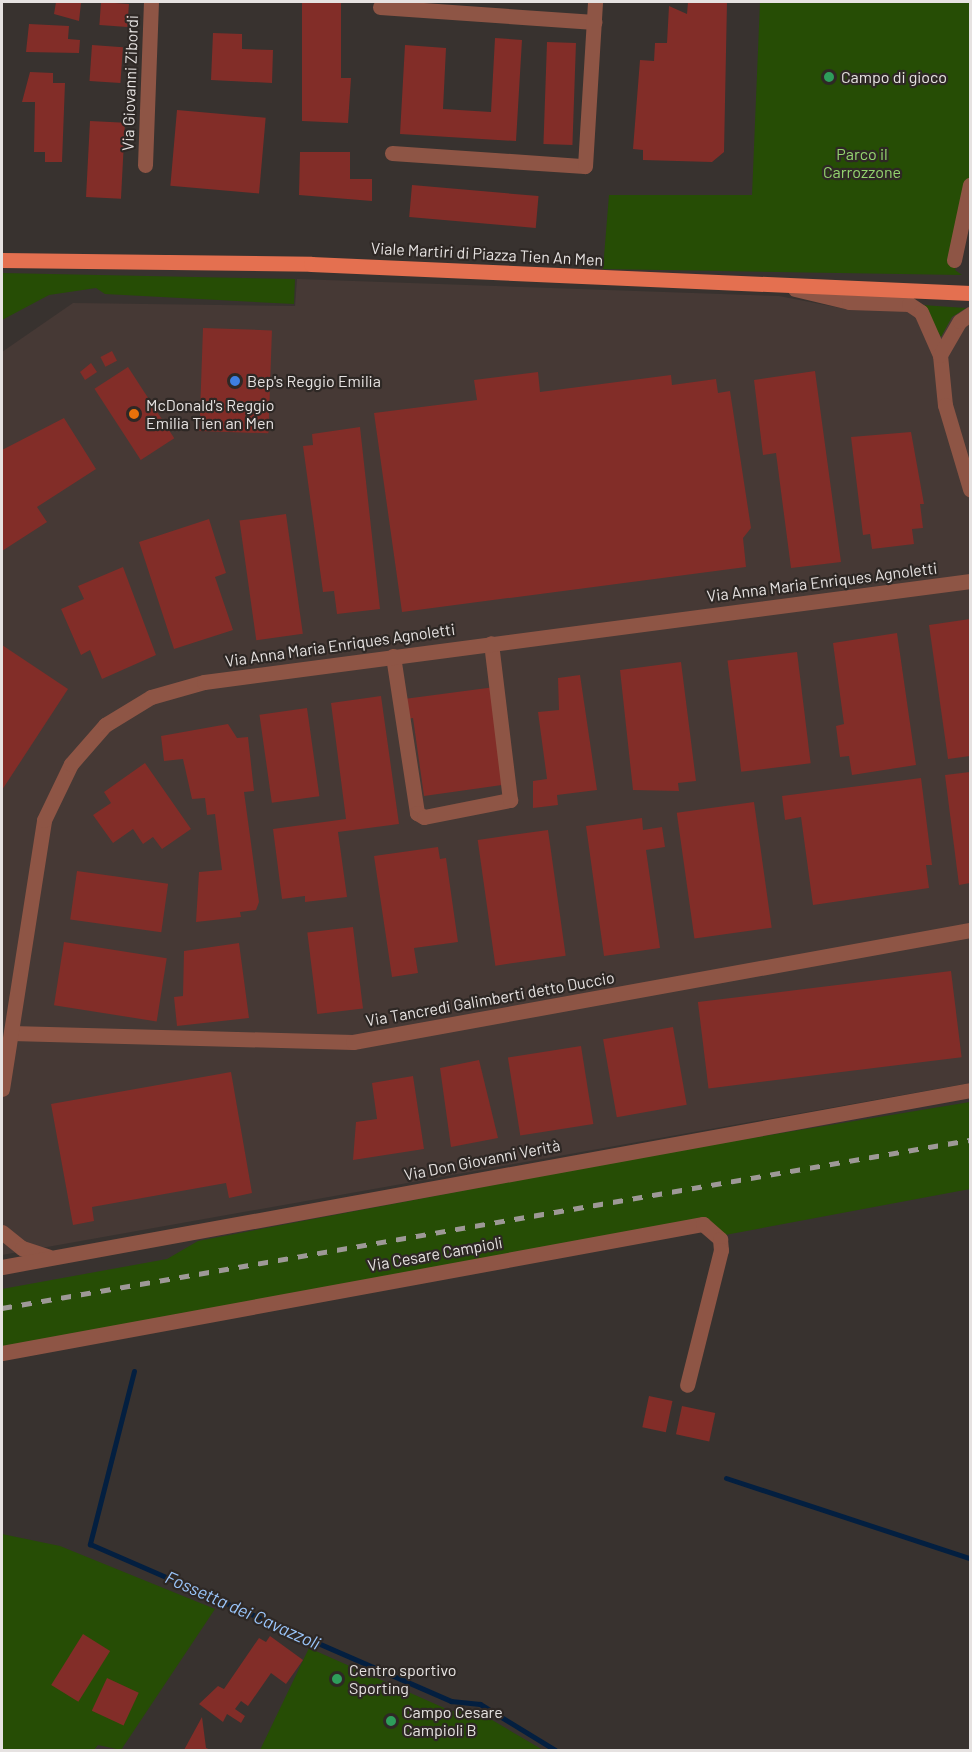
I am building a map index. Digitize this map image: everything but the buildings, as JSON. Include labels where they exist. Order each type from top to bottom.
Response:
[{"type":"main road","name":"Viale Martiri di Piazza Tien An Men","points":[[2,260],[311,264],[795,289],[970,293]]},
{"type":"street","name":"Via Giovanni Zibordi","points":[[145,165],[151,2]]},
{"type":"street","points":[[392,153],[585,166],[595,2]]},
{"type":"street","points":[[380,8],[594,22]]},
{"type":"street","points":[[954,260],[970,184]]},
{"type":"street","points":[[795,289],[849,302],[909,304],[929,322],[940,356],[945,405],[970,489]]},
{"type":"street","points":[[940,356],[960,321],[970,314]]},
{"type":"street","name":"Via Anna Maria Enriques Agnoletti","points":[[2,1089],[44,820],[71,764],[105,725],[151,697],[204,682],[970,581]]},
{"type":"street","points":[[393,656],[417,813],[423,817],[510,800],[491,643]]},
{"type":"street","name":"Via Tancredi Galimberti detto Duccio","points":[[11,1033],[353,1042],[970,930]]},
{"type":"street","name":"Via Don Giovanni Verità","points":[[2,1267],[970,1090]]},
{"type":"street","name":"Via Cesare Campioli","points":[[2,1353],[704,1224],[720,1239],[721,1250],[687,1385]]},
{"type":"street","points":[[2,1232],[22,1248],[52,1258]]},
{"type":"shaded area","points":[[297,279],[779,296],[851,310],[970,309],[970,1083],[2,1255],[2,352],[73,303],[295,306]]},
{"type":"green space","name":"Parco il Carrozzone","points":[[760,2],[970,2],[970,223],[955,270],[962,275],[603,269],[609,195],[752,195]]},
{"type":"green space","points":[[2,273],[295,279],[294,304],[105,294],[96,288],[49,295],[2,320]]},
{"type":"green space","points":[[922,305],[966,308],[952,317],[941,337]]},
{"type":"green space","points":[[970,1102],[970,1189],[725,1235],[704,1220],[2,1349],[2,1289],[167,1259],[198,1241],[667,1152]]},
{"type":"green space","points":[[2,1534],[60,1546],[215,1609],[121,1750],[98,1745],[94,1750],[2,1750]]},
{"type":"green space","name":"Centro sportivo Sporting","points":[[309,1648],[451,1711],[475,1710],[543,1750],[260,1750]]},
{"type":"waterway","name":"Fossetta dei Cavazzoli","points":[[134,1371],[90,1544],[451,1701],[480,1704],[555,1750]]},
{"type":"waterway","points":[[726,1478],[970,1558]]},
{"type":"railway","points":[[2,1308],[970,1140]]},
{"type":"place","name":"Campo di gioco","points":[[829,77]]},
{"type":"place","name":"Bep's Reggio Emilia","points":[[235,381]]},
{"type":"place","name":"McDonald's Reggio Emilia Tien an Men","points":[[134,414]]},
{"type":"place","name":"Centro sportivo Sporting","points":[[337,1679]]},
{"type":"place","name":"Campo Cesare Campioli B","points":[[391,1721]]}]
